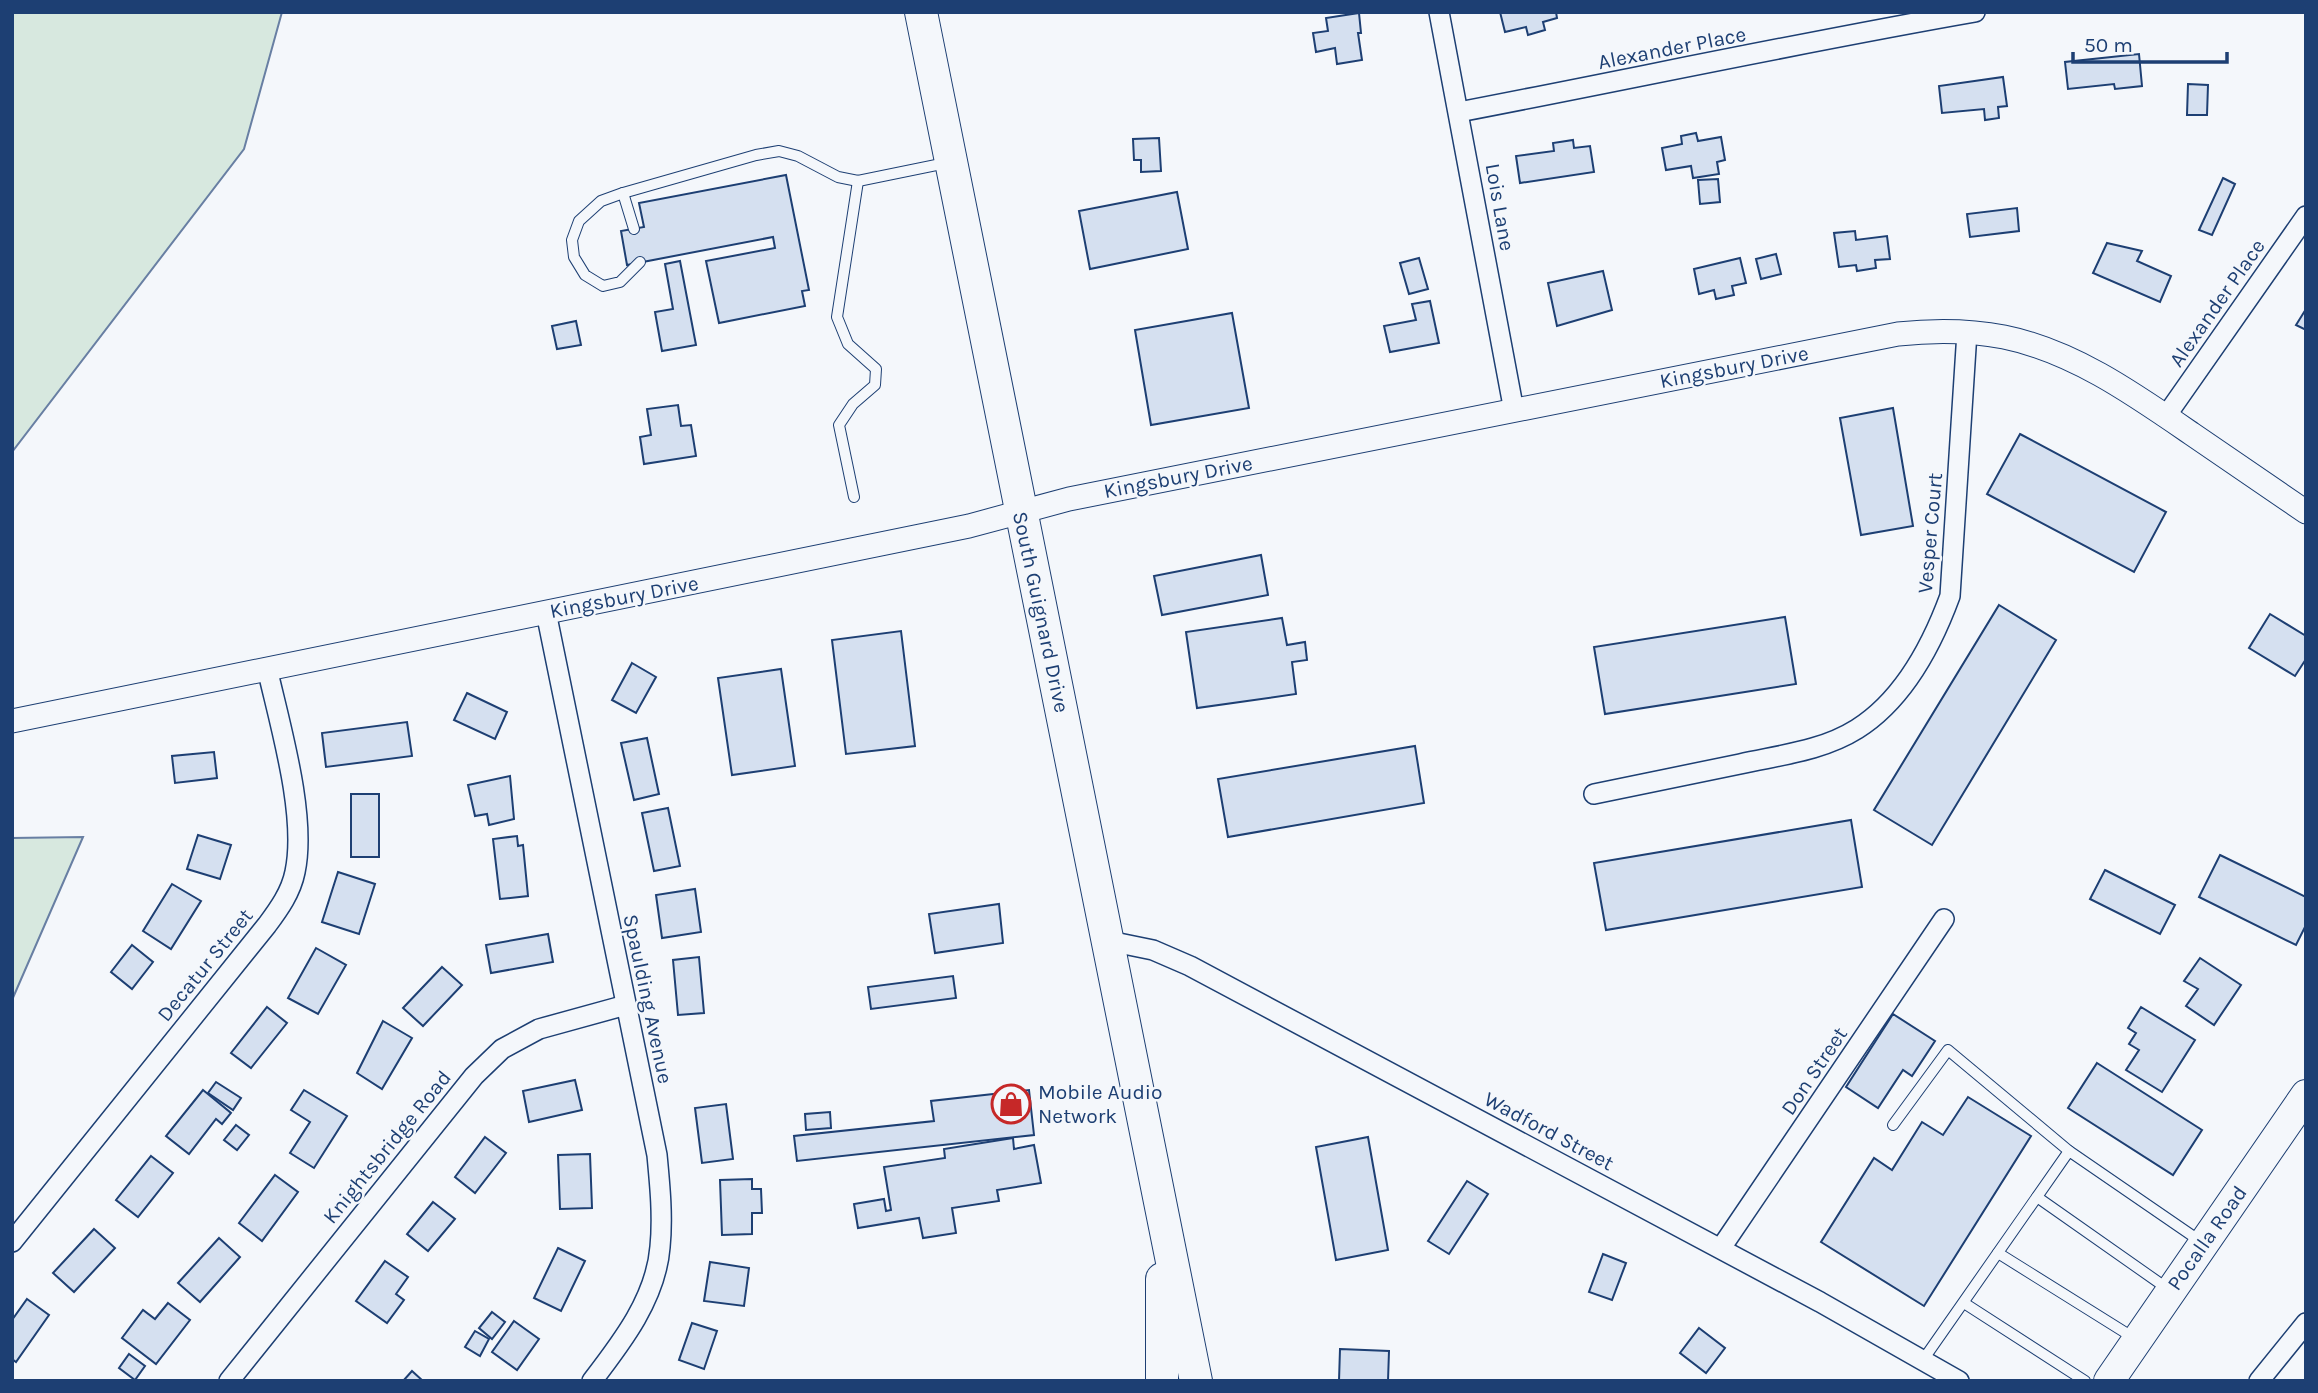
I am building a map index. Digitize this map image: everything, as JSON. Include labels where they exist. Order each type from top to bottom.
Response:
[{"type":"highway","name":"South Guignard Drive","points":[[921,12],[1162,1211]]},
{"type":"highway","points":[[1162,1211],[1162,1381]]},
{"type":"highway","points":[[1162,1211],[1196,1381]]},
{"type":"main road","name":"Pocalla Road","points":[[2109,1381],[2306,1095]]},
{"type":"street","name":"Lois Lane","points":[[1439,12],[1514,411]]},
{"type":"street","name":"Alexander Place","points":[[1459,112],[1662,74],[1881,28],[1975,12]]},
{"type":"street","name":"Alexander Place","points":[[2166,416],[2306,216]]},
{"type":"street","name":"Kingsbury Drive","points":[[12,721],[969,526],[1069,499],[1898,334],[1937,330],[2005,337],[2043,348],[2119,385],[2306,512]]},
{"type":"street","name":"Vesper Court","points":[[1594,793],[1822,747],[1858,729],[1887,704],[1918,664],[1950,596],[1967,332]]},
{"type":"street","name":"Spaulding Avenue","points":[[546,612],[657,1155],[662,1206],[660,1250],[649,1291],[622,1342],[596,1379]]},
{"type":"street","name":"Decatur Street","points":[[12,1242],[267,925],[290,887],[297,859],[295,806],[288,759],[267,668]]},
{"type":"street","name":"Don Street","points":[[1721,1248],[1944,919]]},
{"type":"street","name":"Wadford Street","points":[[1108,941],[1153,950],[1190,966],[1721,1248],[1959,1381]]},
{"type":"street","name":"Knightsbridge Road","points":[[229,1381],[483,1067],[509,1045],[539,1030],[626,1005]]},
{"type":"street","points":[[2259,1381],[2306,1323]]},
{"type":"lane","points":[[640,262],[620,282],[603,286],[584,275],[574,257],[572,240],[579,221],[601,201],[623,193],[756,155],[779,151],[798,156],[838,177],[858,181],[950,163]]},
{"type":"lane","points":[[854,497],[839,425],[853,404],[875,385],[876,369],[848,344],[837,317],[858,181]]},
{"type":"lane","points":[[623,193],[634,229]]},
{"type":"lane","points":[[1893,1125],[1948,1051],[2069,1152],[2203,1244]]},
{"type":"lane","points":[[1923,1360],[2069,1152]]},
{"type":"lane","points":[[2037,1198],[2171,1291]]},
{"type":"lane","points":[[1998,1253],[2137,1340]]},
{"type":"lane","points":[[1964,1303],[2085,1381]]},
{"type":"shaded area","points":[[12,12],[282,12],[244,149],[12,452]]},
{"type":"shaded area","points":[[83,837],[12,1000],[12,838]]},
{"type":"building","points":[[1500,12],[1556,12],[1557,18],[1543,22],[1545,30],[1528,35],[1526,27],[1505,32]]},
{"type":"building","points":[[1359,13],[1361,33],[1358,33],[1362,60],[1337,64],[1335,48],[1316,52],[1313,33],[1328,31],[1326,18]]},
{"type":"building","points":[[2139,54],[2142,86],[2115,89],[2114,84],[2068,89],[2065,62]]},
{"type":"building","points":[[2003,77],[2007,106],[1998,107],[1999,118],[1985,120],[1984,109],[1942,113],[1939,86]]},
{"type":"building","points":[[2188,84],[2208,85],[2207,115],[2187,115]]},
{"type":"building","points":[[1696,133],[1698,141],[1721,137],[1725,160],[1717,162],[1719,174],[1693,178],[1691,166],[1666,170],[1662,148],[1682,144],[1681,136]]},
{"type":"building","points":[[1159,138],[1161,171],[1141,172],[1141,160],[1134,160],[1133,139]]},
{"type":"building","points":[[1573,140],[1574,148],[1590,146],[1594,172],[1520,183],[1516,156],[1554,151],[1553,143]]},
{"type":"building","points":[[786,175],[809,290],[802,291],[805,306],[719,323],[706,261],[775,248],[773,237],[627,265],[621,231],[644,227],[639,203]]},
{"type":"building","points":[[2223,178],[2235,184],[2212,235],[2199,230]]},
{"type":"building","points":[[1718,179],[1720,202],[1700,204],[1698,180]]},
{"type":"building","points":[[1177,192],[1188,249],[1090,269],[1079,211]]},
{"type":"building","points":[[2017,208],[2019,231],[1970,237],[1967,214]]},
{"type":"building","points":[[1855,231],[1856,240],[1887,236],[1890,259],[1875,260],[1876,268],[1857,271],[1856,265],[1839,267],[1834,233]]},
{"type":"building","points":[[2107,243],[2142,251],[2137,261],[2171,276],[2160,302],[2093,273]]},
{"type":"building","points":[[1776,254],[1781,274],[1761,279],[1756,259]]},
{"type":"building","points":[[1419,258],[1428,289],[1409,294],[1400,263]]},
{"type":"building","points":[[1740,258],[1746,283],[1732,286],[1734,295],[1716,299],[1714,290],[1699,294],[1694,269]]},
{"type":"building","points":[[680,261],[696,345],[662,351],[655,312],[673,309],[665,264]]},
{"type":"building","points":[[1603,271],[1612,310],[1557,326],[1548,283]]},
{"type":"building","points":[[1430,301],[1439,343],[1390,352],[1384,326],[1416,320],[1412,304]]},
{"type":"building","points":[[2306,309],[2306,330],[2296,325]]},
{"type":"building","points":[[1232,313],[1249,408],[1151,425],[1135,330]]},
{"type":"building","points":[[576,321],[581,345],[557,349],[552,326]]},
{"type":"building","points":[[678,405],[681,426],[691,425],[696,456],[644,464],[640,437],[651,435],[647,409]]},
{"type":"building","points":[[1893,408],[1913,526],[1861,535],[1840,418]]},
{"type":"building","points":[[2020,434],[2166,512],[2134,572],[1987,494]]},
{"type":"building","points":[[1261,555],[1268,595],[1162,615],[1154,576]]},
{"type":"building","points":[[1999,605],[2056,640],[1932,845],[1874,810]]},
{"type":"building","points":[[2270,614],[2306,636],[2306,659],[2295,676],[2249,648]]},
{"type":"building","points":[[1785,617],[1796,684],[1605,714],[1594,647]]},
{"type":"building","points":[[1282,618],[1287,645],[1305,642],[1307,660],[1292,662],[1296,694],[1197,708],[1186,632]]},
{"type":"building","points":[[901,631],[915,746],[846,754],[832,640]]},
{"type":"building","points":[[632,663],[656,677],[636,713],[612,700]]},
{"type":"building","points":[[781,669],[795,766],[732,775],[718,678]]},
{"type":"building","points":[[467,693],[507,712],[495,739],[454,720]]},
{"type":"building","points":[[407,722],[412,756],[326,767],[322,733]]},
{"type":"building","points":[[647,738],[659,794],[634,800],[621,743]]},
{"type":"building","points":[[1415,746],[1424,803],[1228,837],[1218,779]]},
{"type":"building","points":[[214,752],[217,778],[175,783],[172,756]]},
{"type":"building","points":[[510,776],[514,819],[489,825],[487,814],[475,816],[468,785]]},
{"type":"building","points":[[351,794],[379,794],[379,857],[351,857]]},
{"type":"building","points":[[668,808],[680,866],[654,871],[642,813]]},
{"type":"building","points":[[1851,820],[1862,887],[1606,930],[1594,863]]},
{"type":"building","points":[[198,835],[231,845],[220,879],[187,869]]},
{"type":"building","points":[[517,836],[518,846],[523,845],[528,896],[500,899],[493,839]]},
{"type":"building","points":[[2220,855],[2306,897],[2306,925],[2296,945],[2199,897]]},
{"type":"building","points":[[2105,870],[2175,905],[2160,934],[2090,899]]},
{"type":"building","points":[[338,872],[375,884],[359,934],[322,922]]},
{"type":"building","points":[[172,884],[201,901],[171,949],[143,931]]},
{"type":"building","points":[[695,889],[701,932],[662,938],[656,895]]},
{"type":"building","points":[[999,904],[1003,943],[935,953],[929,914]]},
{"type":"building","points":[[548,934],[553,962],[491,973],[486,945]]},
{"type":"building","points":[[132,945],[153,962],[132,989],[111,972]]},
{"type":"building","points":[[316,948],[346,965],[318,1014],[288,998]]},
{"type":"building","points":[[699,957],[704,1013],[678,1015],[673,960]]},
{"type":"building","points":[[2200,958],[2241,985],[2214,1025],[2186,1006],[2198,989],[2184,981]]},
{"type":"building","points":[[442,967],[462,985],[423,1026],[403,1008]]},
{"type":"building","points":[[953,976],[956,998],[871,1009],[868,987]]},
{"type":"building","points":[[267,1007],[287,1023],[251,1068],[231,1053]]},
{"type":"building","points":[[2141,1007],[2195,1040],[2162,1092],[2126,1070],[2139,1050],[2129,1044],[2136,1033],[2128,1028]]},
{"type":"building","points":[[1893,1014],[1935,1041],[1912,1076],[1903,1070],[1878,1108],[1846,1087]]},
{"type":"building","points":[[383,1021],[412,1038],[382,1089],[357,1073]]},
{"type":"building","points":[[2097,1063],[2202,1130],[2173,1175],[2068,1108]]},
{"type":"building","points":[[575,1080],[582,1110],[529,1122],[523,1091]]},
{"type":"building","points":[[216,1082],[241,1098],[233,1110],[208,1093]]},
{"type":"building","points":[[203,1090],[231,1113],[222,1124],[216,1119],[189,1154],[166,1136]]},
{"type":"building","points":[[304,1090],[347,1116],[314,1168],[290,1153],[310,1122],[291,1110]]},
{"type":"building","points":[[1029,1090],[1034,1135],[797,1161],[794,1136],[934,1121],[931,1101]]},
{"type":"building","points":[[1968,1097],[2031,1136],[1924,1306],[1821,1242],[1874,1158],[1892,1170],[1922,1122],[1943,1135]]},
{"type":"building","points":[[726,1104],[733,1159],[702,1163],[695,1108]]},
{"type":"building","points":[[830,1112],[831,1128],[806,1130],[805,1114]]},
{"type":"building","points":[[236,1125],[249,1135],[237,1150],[224,1140]]},
{"type":"building","points":[[485,1137],[506,1153],[475,1193],[455,1177]]},
{"type":"building","points":[[1368,1137],[1388,1250],[1336,1260],[1316,1147]]},
{"type":"building","points":[[1013,1138],[1014,1149],[1034,1145],[1041,1183],[997,1190],[999,1201],[952,1208],[956,1233],[923,1238],[919,1218],[858,1228],[854,1204],[884,1199],[886,1211],[891,1210],[884,1167],[945,1158],[944,1149]]},
{"type":"building","points":[[590,1154],[592,1208],[560,1209],[558,1155]]},
{"type":"building","points":[[151,1156],[173,1173],[138,1217],[116,1200]]},
{"type":"building","points":[[275,1175],[298,1192],[262,1241],[239,1223]]},
{"type":"building","points":[[752,1179],[752,1189],[761,1189],[762,1213],[752,1213],[752,1234],[722,1235],[720,1180]]},
{"type":"building","points":[[1467,1181],[1488,1194],[1449,1254],[1428,1241]]},
{"type":"building","points":[[433,1202],[455,1219],[428,1251],[407,1234]]},
{"type":"building","points":[[94,1229],[115,1248],[74,1292],[53,1273]]},
{"type":"building","points":[[219,1238],[240,1257],[200,1302],[178,1283]]},
{"type":"building","points":[[558,1248],[585,1261],[561,1311],[534,1298]]},
{"type":"building","points":[[1603,1254],[1626,1263],[1612,1300],[1589,1292]]},
{"type":"building","points":[[385,1261],[408,1277],[396,1294],[404,1300],[387,1323],[356,1301]]},
{"type":"building","points":[[710,1262],[749,1268],[744,1306],[704,1301]]},
{"type":"building","points":[[27,1299],[49,1315],[16,1362],[12,1359],[12,1320]]},
{"type":"building","points":[[168,1303],[190,1320],[156,1364],[122,1338],[143,1310],[155,1319]]},
{"type":"building","points":[[492,1312],[505,1322],[492,1339],[479,1328]]},
{"type":"building","points":[[514,1321],[539,1339],[517,1370],[492,1352]]},
{"type":"building","points":[[692,1323],[717,1331],[704,1369],[679,1360]]},
{"type":"building","points":[[1699,1328],[1725,1348],[1706,1373],[1680,1353]]},
{"type":"building","points":[[475,1331],[489,1339],[480,1356],[465,1347]]},
{"type":"building","points":[[1340,1349],[1389,1351],[1388,1381],[1339,1381]]},
{"type":"building","points":[[129,1354],[145,1366],[135,1380],[119,1368]]},
{"type":"building","points":[[412,1371],[423,1381],[403,1381]]},
{"type":"place","name":"Mobile Audio Network","points":[[1011,1104]]}]
